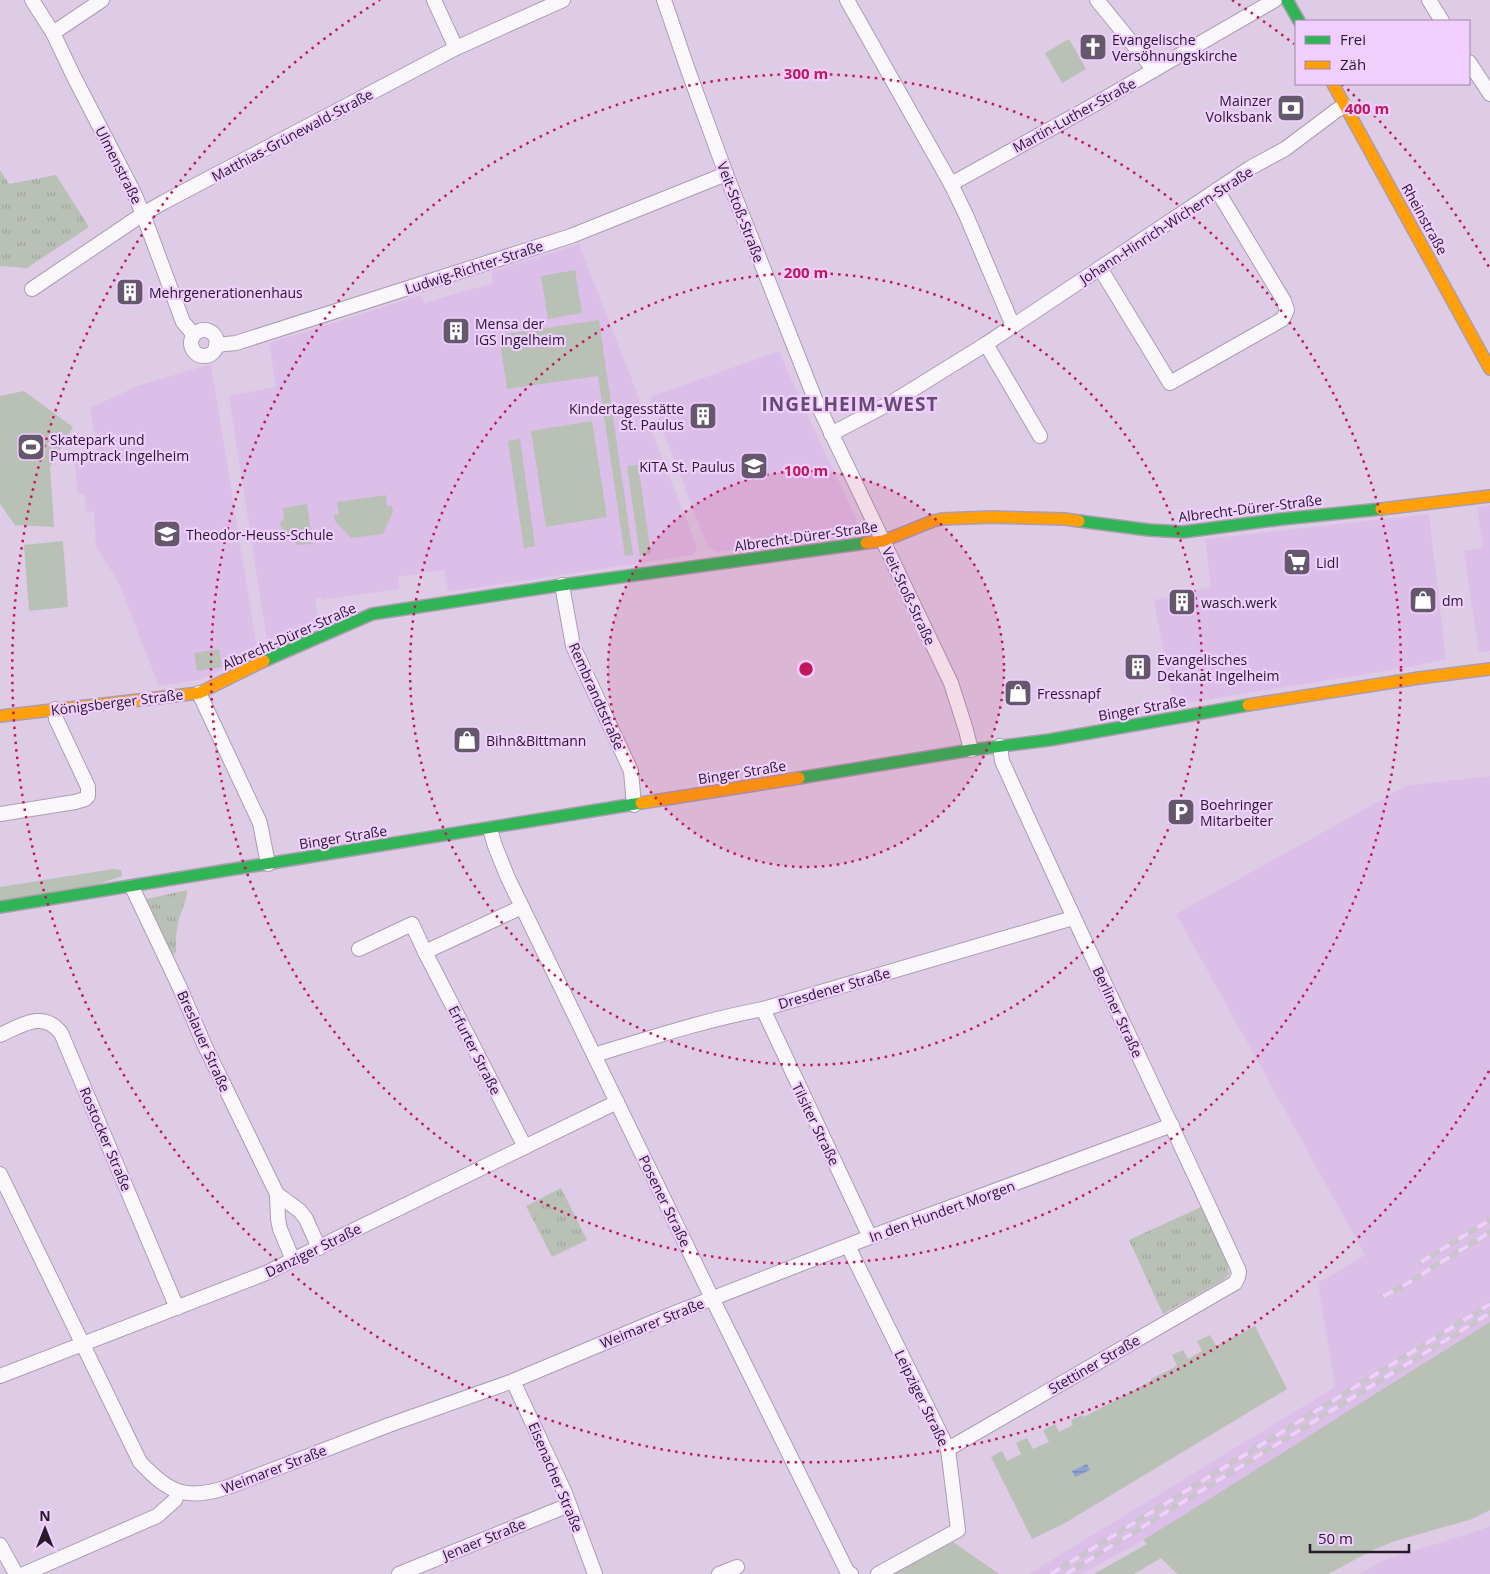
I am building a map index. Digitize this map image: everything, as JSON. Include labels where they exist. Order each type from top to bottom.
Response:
[{"type":"main road","points":[[1288,0],[1298,20]]},
{"type":"main road","name":"Rheinstraße","points":[[1334,85],[1490,369]]},
{"type":"main road","name":"Albrecht-Dürer-Straße","points":[[199,693],[288,650],[372,614],[562,585],[883,541],[933,520],[992,517],[1065,519],[1149,530],[1183,532],[1490,496]]},
{"type":"main road","name":"Binger Straße","points":[[0,907],[971,750],[1057,738],[1326,692],[1490,669]]},
{"type":"main road","name":"Königsberger Straße","points":[[0,716],[199,693]]},
{"type":"street","name":"Ulmenstraße","points":[[32,0],[53,34],[143,214],[183,322],[194,335]]},
{"type":"street","points":[[53,34],[102,0]]},
{"type":"street","points":[[434,0],[456,48]]},
{"type":"street","name":"Matthias-Grünewald-Straße","points":[[32,288],[143,214],[456,48],[563,0]]},
{"type":"street","name":"Veit-Stoß-Straße","points":[[664,0],[726,174],[815,399],[951,683],[971,750]]},
{"type":"street","points":[[846,0],[966,215],[1013,326]]},
{"type":"street","points":[[1096,0],[1154,70]]},
{"type":"street","name":"Martin-Luther-Straße","points":[[950,184],[1090,107],[1275,0]]},
{"type":"street","points":[[1429,0],[1441,20]]},
{"type":"street","points":[[1470,64],[1490,94]]},
{"type":"street","name":"Johann-Hinrich-Wichern-Straße","points":[[831,434],[894,401],[986,344],[1250,168],[1286,149],[1345,106]]},
{"type":"street","name":"Ludwig-Richter-Straße","points":[[216,345],[236,343],[571,236],[726,174]]},
{"type":"street","points":[[1100,268],[1170,383],[1284,318],[1288,310],[1284,301],[1217,190]]},
{"type":"street","points":[[201,331],[208,331],[216,338],[214,351],[204,356],[198,354],[192,348],[191,342],[194,335],[201,331]]},
{"type":"street","points":[[986,344],[1040,436]]},
{"type":"street","name":"Rembrandtstraße","points":[[562,585],[573,646],[631,771],[634,805]]},
{"type":"street","name":"Königsberger Straße","points":[[199,693],[260,823],[268,864]]},
{"type":"street","points":[[0,814],[85,800],[88,796],[88,787],[56,719],[54,710]]},
{"type":"street","name":"Berliner Straße","points":[[1000,746],[1002,761],[1073,918],[1239,1271],[1238,1278]]},
{"type":"street","name":"Posener Straße","points":[[490,828],[495,846],[522,908],[712,1298],[849,1572]]},
{"type":"street","name":"Breslauer Straße","points":[[132,886],[204,1044],[278,1194],[300,1211],[306,1219],[319,1248]]},
{"type":"street","points":[[425,952],[522,908]]},
{"type":"street","name":"Dresdener Straße","points":[[594,1055],[681,1028],[762,1009],[1073,918]]},
{"type":"street","name":"Erfurter Straße","points":[[358,949],[412,924],[525,1147]]},
{"type":"street","name":"Tilsiter Straße","points":[[762,1009],[870,1237]]},
{"type":"street","name":"Rostocker Straße","points":[[0,1035],[26,1023],[40,1021],[47,1021],[55,1025],[61,1033],[177,1308]]},
{"type":"street","name":"Danziger Straße","points":[[0,1376],[266,1273],[617,1102]]},
{"type":"street","name":"In den Hundert Morgen","points":[[712,1298],[1172,1125]]},
{"type":"street","name":"Weimarer Straße","points":[[0,1174],[140,1462],[155,1478],[178,1492],[195,1494],[211,1492],[513,1381],[712,1298]]},
{"type":"street","name":"Breslauer Straße","points":[[278,1194],[280,1229],[293,1260]]},
{"type":"street","name":"Leipziger Straße","points":[[848,1246],[948,1449],[958,1530],[878,1574]]},
{"type":"street","name":"Stettiner Straße","points":[[948,1449],[1235,1283],[1238,1278]]},
{"type":"street","name":"Eisenacher Straße","points":[[513,1381],[565,1493],[595,1574]]},
{"type":"street","points":[[24,1574],[157,1516],[175,1500],[178,1492]]},
{"type":"street","name":"Jenaer Straße","points":[[399,1574],[569,1505]]},
{"type":"street","points":[[0,1544],[16,1574]]},
{"type":"street","points":[[719,1574],[737,1566]]},
{"type":"shaded area","points":[[579,244],[697,547],[693,555],[448,592],[444,570],[398,577],[399,589],[322,600],[321,597],[315,600],[319,624],[268,648],[229,396],[276,387],[269,343],[421,295],[424,303],[493,283],[491,272]]},
{"type":"shaded area","name":"KiTA St. Paulus","points":[[779,351],[857,520],[853,529],[716,552],[707,545],[650,397]]},
{"type":"shaded area","name":"Theodor-Heuss-Schule","points":[[211,364],[258,654],[200,680],[159,686],[117,579],[96,548],[94,512],[86,511],[85,494],[78,494],[74,457],[98,455],[90,408],[137,386]]},
{"type":"shaded area","points":[[1490,505],[1490,651],[1479,653],[1464,551],[1483,548],[1477,507]]},
{"type":"shaded area","points":[[1429,514],[1446,659],[1409,667],[1173,705],[1154,600],[1211,587],[1205,539]]},
{"type":"shaded area","points":[[1490,776],[1490,1322],[1238,1482],[1143,1540],[1082,1574],[1029,1574],[1335,1387],[1318,1283],[1365,1255],[1176,914],[1406,786]]},
{"type":"shaded area","points":[[1490,1526],[1490,1574],[1359,1574],[1384,1560]]},
{"type":"green space","points":[[1069,39],[1086,69],[1062,83],[1045,53]]},
{"type":"green space","points":[[0,170],[9,184],[56,175],[89,227],[27,268],[0,266]]},
{"type":"green space","points":[[575,270],[582,313],[548,319],[541,276]]},
{"type":"green space","points":[[599,320],[633,555],[625,556],[598,376],[507,389],[499,335]]},
{"type":"green space","name":"Skatepark und Pumptrack Ingelheim","points":[[24,391],[73,427],[50,467],[54,527],[15,525],[0,504],[0,396]]},
{"type":"green space","points":[[592,421],[607,517],[546,527],[531,431]]},
{"type":"green space","points":[[520,439],[535,546],[524,548],[508,441]]},
{"type":"green space","points":[[638,465],[651,554],[640,556],[627,466]]},
{"type":"green space","points":[[386,495],[387,506],[392,506],[393,512],[383,534],[351,538],[335,521],[334,515],[339,514],[337,502]]},
{"type":"green space","points":[[307,504],[313,544],[297,545],[281,527],[280,521],[284,520],[283,508]]},
{"type":"green space","points":[[63,541],[68,607],[29,611],[24,545]]},
{"type":"green space","points":[[219,649],[222,667],[197,671],[194,653]]},
{"type":"green space","points":[[113,869],[121,870],[122,876],[87,888],[0,902],[0,887]]},
{"type":"green space","points":[[187,890],[177,927],[176,952],[171,957],[142,900]]},
{"type":"green space","points":[[561,1188],[587,1240],[552,1257],[526,1206]]},
{"type":"green space","points":[[1201,1207],[1228,1264],[1229,1275],[1222,1281],[1163,1314],[1129,1240]]},
{"type":"green space","points":[[1490,1322],[1490,1510],[1472,1519],[1395,1541],[1375,1549],[1328,1574],[1177,1574],[1161,1558],[1134,1574],[1094,1574],[1147,1544],[1143,1540]]},
{"type":"green space","points":[[1255,1326],[1287,1389],[1065,1523],[1032,1539],[991,1457],[1002,1451],[1007,1461],[1021,1454],[1016,1443],[1027,1438],[1033,1449],[1049,1442],[1043,1430],[1055,1424],[1059,1432],[1073,1425],[1071,1420],[1082,1415],[1084,1417],[1177,1366],[1172,1355],[1183,1350],[1188,1359],[1202,1351],[1197,1341],[1210,1335],[1216,1346]]},
{"type":"green space","points":[[953,1542],[999,1574],[893,1574]]},
{"type":"water","points":[[1087,1464],[1090,1470],[1075,1477],[1072,1471]]},
{"type":"railway","points":[[1421,1262],[1490,1220]]},
{"type":"railway","points":[[1383,1296],[1398,1289],[1490,1232]]},
{"type":"railway","points":[[1051,1574],[1490,1304]]},
{"type":"railway","points":[[1066,1574],[1490,1313]]},
{"type":"traffic: fast","points":[[1287,0],[1298,20]]},
{"type":"traffic: fast","points":[[1079,521],[1149,530],[1183,532],[1381,509]]},
{"type":"traffic: fast","points":[[264,661],[372,614],[562,585],[866,543]]},
{"type":"traffic: fast","points":[[799,778],[971,750],[1049,740],[1248,705]]},
{"type":"traffic: fast","points":[[0,907],[641,803]]},
{"type":"traffic: slow","points":[[1334,85],[1490,369]]},
{"type":"traffic: slow","points":[[1381,509],[1490,496]]},
{"type":"traffic: slow","points":[[866,543],[883,541],[942,519],[992,517],[1079,521]]},
{"type":"traffic: slow","points":[[0,716],[199,693],[264,661]]},
{"type":"traffic: slow","points":[[1248,705],[1419,678],[1490,669]]},
{"type":"traffic: slow","points":[[641,803],[799,778]]},
{"type":"place","name":"Evangelische Versöhnungskirche","points":[[1093,47]]},
{"type":"place","name":"Mainzer Volksbank","points":[[1291,108]]},
{"type":"place","name":"Mehrgenerationenhaus","points":[[130,292]]},
{"type":"place","name":"Mensa der IGS Ingelheim","points":[[456,331]]},
{"type":"place","name":"Kindertagesstätte St. Paulus","points":[[703,416]]},
{"type":"place","name":"Skatepark und Pumptrack Ingelheim","points":[[31,447]]},
{"type":"place","name":"KiTA St. Paulus","points":[[754,466]]},
{"type":"place","name":"Theodor-Heuss-Schule","points":[[167,534]]},
{"type":"place","name":"Lidl","points":[[1297,562]]},
{"type":"place","name":"dm","points":[[1423,600]]},
{"type":"place","name":"wasch.werk","points":[[1182,602]]},
{"type":"place","name":"Evangelisches Dekanat Ingelheim","points":[[1138,667]]},
{"type":"place","name":"Fressnapf","points":[[1018,693]]},
{"type":"place","name":"Bihn&Bittmann","points":[[467,740]]},
{"type":"place","name":"Boehringer Mitarbeiter","points":[[1181,812]]},
{"type":"district","name":"INGELHEIM-WEST","points":[[850,404]]}]
